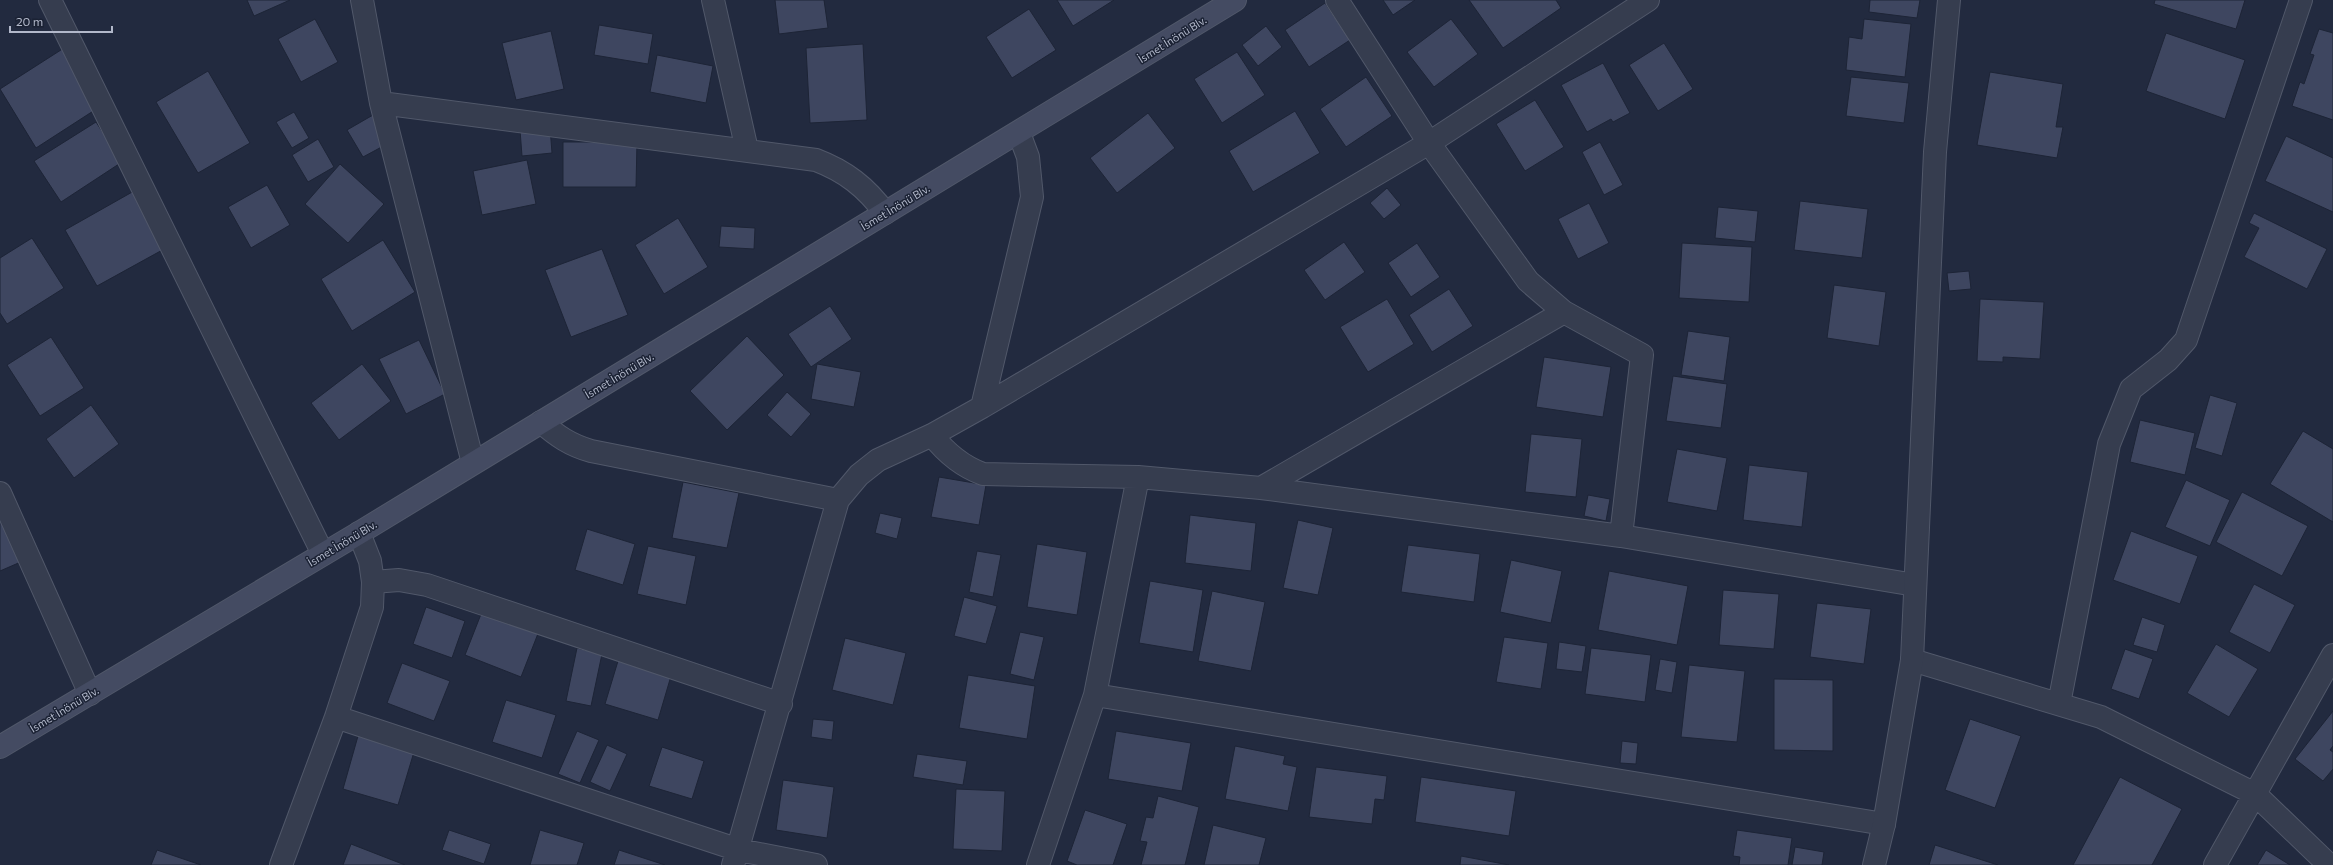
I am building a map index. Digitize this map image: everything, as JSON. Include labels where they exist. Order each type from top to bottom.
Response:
[{"type":"main road","name":"İsmet İnönü Blv.","points":[[0,747],[359,534],[885,212],[1019,133],[1236,0]]},
{"type":"street","points":[[50,0],[323,554]]},
{"type":"street","points":[[362,0],[381,103],[473,463]]},
{"type":"street","points":[[713,0],[747,150]]},
{"type":"street","points":[[1336,0],[1429,143],[1528,281],[1564,312],[1642,354],[1620,536]]},
{"type":"street","points":[[736,857],[781,704],[838,500],[859,476],[878,460],[932,435],[1429,143],[1648,0]]},
{"type":"street","points":[[1874,865],[1884,824],[1912,660],[1934,152],[1949,0]]},
{"type":"street","points":[[2059,704],[2109,444],[2130,389],[2168,360],[2186,340],[2301,0]]},
{"type":"street","points":[[381,103],[816,160],[832,166],[862,186],[885,212]]},
{"type":"street","points":[[982,406],[1032,197],[1028,157],[1019,133]]},
{"type":"street","points":[[1261,488],[1564,312]]},
{"type":"street","points":[[541,422],[557,437],[574,446],[591,451],[838,500]]},
{"type":"street","points":[[932,435],[953,458],[969,468],[983,474],[1138,477],[1261,488],[1620,536],[1915,585]]},
{"type":"street","points":[[1038,865],[1095,695],[1138,477]]},
{"type":"street","points":[[0,493],[90,694]]},
{"type":"street","points":[[281,865],[336,718],[372,607],[373,582],[370,561],[359,534]]},
{"type":"street","points":[[373,582],[399,580],[427,585],[781,704]]},
{"type":"street","points":[[2215,865],[2333,656]]},
{"type":"street","points":[[1912,660],[2101,717],[2255,794],[2329,865]]},
{"type":"street","points":[[1095,695],[1884,824]]},
{"type":"street","points":[[336,718],[736,857],[816,865]]},
{"type":"building","points":[[247,0],[290,0],[254,16]]},
{"type":"building","points":[[775,0],[824,0],[828,28],[779,34]]},
{"type":"building","points":[[1057,0],[1114,0],[1073,26]]},
{"type":"building","points":[[1383,0],[1415,0],[1393,15]]},
{"type":"building","points":[[1469,0],[1556,0],[1561,8],[1503,48]]},
{"type":"building","points":[[1870,0],[1920,0],[1917,18],[1869,12]]},
{"type":"building","points":[[2155,0],[2245,0],[2236,29],[2154,4]]},
{"type":"building","points":[[1325,3],[1350,40],[1309,67],[1285,30]]},
{"type":"building","points":[[1029,9],[1056,50],[1012,78],[986,37]]},
{"type":"building","points":[[315,19],[338,62],[301,82],[278,39]]},
{"type":"building","points":[[1451,19],[1478,54],[1434,87],[1407,52]]},
{"type":"building","points":[[1864,19],[1911,24],[1905,77],[1846,70],[1849,37],[1862,39]]},
{"type":"building","points":[[599,25],[653,34],[648,64],[594,55]]},
{"type":"building","points":[[1266,26],[1282,47],[1258,66],[1242,45]]},
{"type":"building","points":[[2319,29],[2333,33],[2333,120],[2292,106],[2300,82],[2304,84],[2314,55],[2310,54]]},
{"type":"building","points":[[551,31],[564,89],[516,100],[502,43]]},
{"type":"building","points":[[2166,33],[2245,60],[2225,119],[2146,91]]},
{"type":"building","points":[[1664,43],[1693,89],[1658,111],[1629,65]]},
{"type":"building","points":[[863,44],[867,120],[810,123],[806,48]]},
{"type":"building","points":[[64,48],[101,106],[36,148],[0,89]]},
{"type":"building","points":[[1237,52],[1265,95],[1222,123],[1194,79]]},
{"type":"building","points":[[657,55],[713,66],[706,103],[650,92]]},
{"type":"building","points":[[1603,63],[1630,113],[1613,122],[1611,119],[1587,132],[1561,85]]},
{"type":"building","points":[[208,71],[250,143],[198,173],[156,102]]},
{"type":"building","points":[[1990,72],[2063,84],[2056,127],[2063,127],[2057,158],[1977,145]]},
{"type":"building","points":[[1366,77],[1392,116],[1346,147],[1320,109]]},
{"type":"building","points":[[1851,77],[1909,83],[1904,123],[1846,116]]},
{"type":"building","points":[[1535,100],[1564,147],[1525,171],[1496,124]]},
{"type":"building","points":[[1295,111],[1320,153],[1253,192],[1229,151]]},
{"type":"building","points":[[294,112],[309,138],[292,148],[276,122]]},
{"type":"building","points":[[1148,113],[1175,148],[1117,193],[1090,158]]},
{"type":"building","points":[[373,115],[389,143],[363,157],[347,130]]},
{"type":"building","points":[[96,122],[122,162],[61,202],[34,161]]},
{"type":"building","points":[[550,127],[552,153],[522,156],[520,130]]},
{"type":"building","points":[[2286,136],[2333,158],[2333,212],[2265,181]]},
{"type":"building","points":[[318,139],[334,167],[308,182],[292,155]]},
{"type":"building","points":[[563,142],[637,142],[636,187],[563,187]]},
{"type":"building","points":[[1600,142],[1623,185],[1604,195],[1582,152]]},
{"type":"building","points":[[527,160],[536,204],[482,215],[473,171]]},
{"type":"building","points":[[340,164],[384,204],[348,243],[305,204]]},
{"type":"building","points":[[267,185],[290,225],[251,248],[228,207]]},
{"type":"building","points":[[1387,188],[1401,205],[1384,219],[1370,203]]},
{"type":"building","points":[[134,191],[166,248],[97,286],[65,230]]},
{"type":"building","points":[[1800,201],[1868,209],[1862,258],[1794,250]]},
{"type":"building","points":[[1589,203],[1609,243],[1578,259],[1558,219]]},
{"type":"building","points":[[1718,207],[1758,211],[1755,242],[1715,238]]},
{"type":"building","points":[[2254,213],[2327,249],[2307,289],[2244,257],[2259,228],[2249,223]]},
{"type":"building","points":[[678,218],[708,267],[664,294],[635,245]]},
{"type":"building","points":[[721,226],[755,228],[754,249],[719,247]]},
{"type":"building","points":[[32,238],[64,288],[7,324],[0,313],[0,258]]},
{"type":"building","points":[[383,240],[415,292],[352,331],[321,279]]},
{"type":"building","points":[[1344,242],[1365,272],[1325,300],[1304,270]]},
{"type":"building","points":[[1417,243],[1440,277],[1411,297],[1388,263]]},
{"type":"building","points":[[1682,243],[1752,247],[1749,302],[1679,298]]},
{"type":"building","points":[[602,249],[628,315],[571,337],[545,270]]},
{"type":"building","points":[[1969,271],[1971,289],[1949,291],[1947,273]]},
{"type":"building","points":[[1834,285],[1886,292],[1879,346],[1827,338]]},
{"type":"building","points":[[1449,289],[1473,326],[1432,352],[1409,315]]},
{"type":"building","points":[[1387,299],[1414,344],[1368,372],[1340,327]]},
{"type":"building","points":[[1980,299],[2044,302],[2040,359],[2003,357],[2003,362],[1977,361]]},
{"type":"building","points":[[830,306],[852,339],[811,367],[788,334]]},
{"type":"building","points":[[1688,331],[1730,337],[1724,381],[1681,375]]},
{"type":"building","points":[[747,336],[784,375],[727,430],[690,391]]},
{"type":"building","points":[[51,337],[84,388],[40,416],[7,365]]},
{"type":"building","points":[[419,340],[445,394],[406,414],[379,359]]},
{"type":"building","points":[[1544,357],[1611,367],[1603,417],[1536,407]]},
{"type":"building","points":[[362,364],[391,401],[339,440],[311,403]]},
{"type":"building","points":[[817,364],[861,372],[854,407],[811,399]]},
{"type":"building","points":[[1673,376],[1727,384],[1721,428],[1666,421]]},
{"type":"building","points":[[787,392],[811,414],[791,437],[767,415]]},
{"type":"building","points":[[2210,395],[2237,403],[2222,456],[2195,448]]},
{"type":"building","points":[[91,405],[119,444],[74,478],[46,439]]},
{"type":"building","points":[[2140,420],[2195,433],[2185,475],[2130,462]]},
{"type":"building","points":[[2303,431],[2333,449],[2333,522],[2270,484]]},
{"type":"building","points":[[1531,434],[1582,439],[1576,497],[1525,492]]},
{"type":"building","points":[[1677,449],[1727,458],[1717,511],[1667,502]]},
{"type":"building","points":[[1749,465],[1808,472],[1802,527],[1743,520]]},
{"type":"building","points":[[939,477],[986,485],[979,525],[931,517]]},
{"type":"building","points":[[2186,480],[2230,500],[2210,546],[2165,527]]},
{"type":"building","points":[[683,482],[739,493],[727,548],[672,538]]},
{"type":"building","points":[[2242,492],[2308,526],[2282,576],[2216,542]]},
{"type":"building","points":[[1588,495],[1610,499],[1606,521],[1584,516]]},
{"type":"building","points":[[0,504],[23,561],[0,571]]},
{"type":"building","points":[[880,513],[902,518],[897,539],[875,533]]},
{"type":"building","points":[[1190,515],[1256,523],[1251,571],[1185,563]]},
{"type":"building","points":[[1298,520],[1333,528],[1318,595],[1283,588]]},
{"type":"building","points":[[587,529],[635,544],[623,585],[575,570]]},
{"type":"building","points":[[2131,531],[2198,556],[2180,604],[2113,580]]},
{"type":"building","points":[[1037,544],[1087,552],[1077,615],[1027,607]]},
{"type":"building","points":[[1408,545],[1480,554],[1474,602],[1401,592]]},
{"type":"building","points":[[648,546],[696,556],[686,605],[637,594]]},
{"type":"building","points":[[977,551],[1001,555],[993,597],[969,592]]},
{"type":"building","points":[[1511,560],[1562,571],[1551,623],[1500,612]]},
{"type":"building","points":[[1609,571],[1688,586],[1677,645],[1598,630]]},
{"type":"building","points":[[1150,581],[1203,590],[1193,652],[1139,643]]},
{"type":"building","points":[[2254,584],[2295,605],[2270,653],[2229,632]]},
{"type":"building","points":[[1723,590],[1779,594],[1774,649],[1719,645]]},
{"type":"building","points":[[1212,591],[1265,602],[1251,671],[1198,661]]},
{"type":"building","points":[[964,597],[997,606],[986,644],[954,636]]},
{"type":"building","points":[[1817,603],[1871,609],[1864,664],[1810,657]]},
{"type":"building","points":[[426,607],[465,621],[452,658],[413,644]]},
{"type":"building","points":[[483,609],[539,631],[521,677],[465,655]]},
{"type":"building","points":[[2142,617],[2165,625],[2157,652],[2133,645]]},
{"type":"building","points":[[1020,632],[1044,637],[1034,680],[1010,674]]},
{"type":"building","points":[[1504,637],[1548,643],[1541,689],[1496,682]]},
{"type":"building","points":[[845,638],[906,653],[893,705],[832,690]]},
{"type":"building","points":[[1559,642],[1586,646],[1582,672],[1556,669]]},
{"type":"building","points":[[2216,644],[2258,669],[2229,717],[2187,693]]},
{"type":"building","points":[[577,648],[602,654],[591,706],[566,701]]},
{"type":"building","points":[[1591,648],[1651,655],[1645,702],[1585,694]]},
{"type":"building","points":[[2125,649],[2153,659],[2139,699],[2111,689]]},
{"type":"building","points":[[1660,659],[1677,662],[1672,693],[1655,690]]},
{"type":"building","points":[[618,661],[671,676],[658,720],[605,704]]},
{"type":"building","points":[[402,663],[450,681],[434,721],[387,703]]},
{"type":"building","points":[[1689,665],[1745,671],[1737,742],[1681,737]]},
{"type":"building","points":[[968,675],[1035,686],[1027,739],[959,728]]},
{"type":"building","points":[[1774,679],[1833,680],[1833,751],[1774,750]]},
{"type":"building","points":[[506,700],[556,715],[542,758],[492,742]]},
{"type":"building","points":[[2333,711],[2333,746],[2330,750],[2333,752],[2333,769],[2323,781],[2295,759]]},
{"type":"building","points":[[813,719],[834,721],[832,740],[811,737]]},
{"type":"building","points":[[1970,719],[2021,736],[1995,808],[1945,790]]},
{"type":"building","points":[[577,731],[599,740],[580,783],[558,774]]},
{"type":"building","points":[[1116,731],[1191,743],[1182,791],[1108,779]]},
{"type":"building","points":[[358,736],[414,752],[398,805],[343,789]]},
{"type":"building","points":[[1622,741],[1638,743],[1636,764],[1620,763]]},
{"type":"building","points":[[607,745],[627,754],[610,791],[590,782]]},
{"type":"building","points":[[1235,746],[1285,756],[1283,764],[1297,767],[1288,811],[1225,799]]},
{"type":"building","points":[[662,747],[704,761],[692,799],[649,786]]},
{"type":"building","points":[[917,754],[967,761],[963,785],[913,777]]},
{"type":"building","points":[[1316,767],[1387,776],[1384,800],[1375,799],[1372,824],[1309,817]]},
{"type":"building","points":[[1421,777],[1516,791],[1509,836],[1415,822]]},
{"type":"building","points":[[2120,777],[2182,809],[2152,865],[2073,865]]},
{"type":"building","points":[[783,780],[834,787],[827,838],[776,830]]},
{"type":"building","points":[[956,789],[1005,791],[1002,851],[953,849]]},
{"type":"building","points":[[1158,796],[1199,807],[1185,865],[1141,865],[1147,842],[1140,841],[1146,817],[1153,818]]},
{"type":"building","points":[[1085,810],[1127,824],[1113,865],[1077,865],[1067,861]]},
{"type":"building","points":[[1213,825],[1266,838],[1259,865],[1204,865]]},
{"type":"building","points":[[449,830],[491,844],[484,864],[442,850]]},
{"type":"building","points":[[540,830],[584,843],[577,865],[530,865]]},
{"type":"building","points":[[1737,830],[1792,838],[1788,865],[1739,865],[1740,857],[1733,856]]},
{"type":"building","points":[[351,844],[405,865],[343,865]]},
{"type":"building","points":[[1935,845],[1998,865],[1929,865]]},
{"type":"building","points":[[1795,847],[1824,852],[1822,865],[1792,865]]},
{"type":"building","points":[[157,850],[201,865],[151,865]]},
{"type":"building","points":[[619,850],[665,865],[614,865]]},
{"type":"building","points":[[2266,850],[2290,865],[2257,865]]},
{"type":"building","points":[[1461,856],[1509,865],[1460,865]]}]
